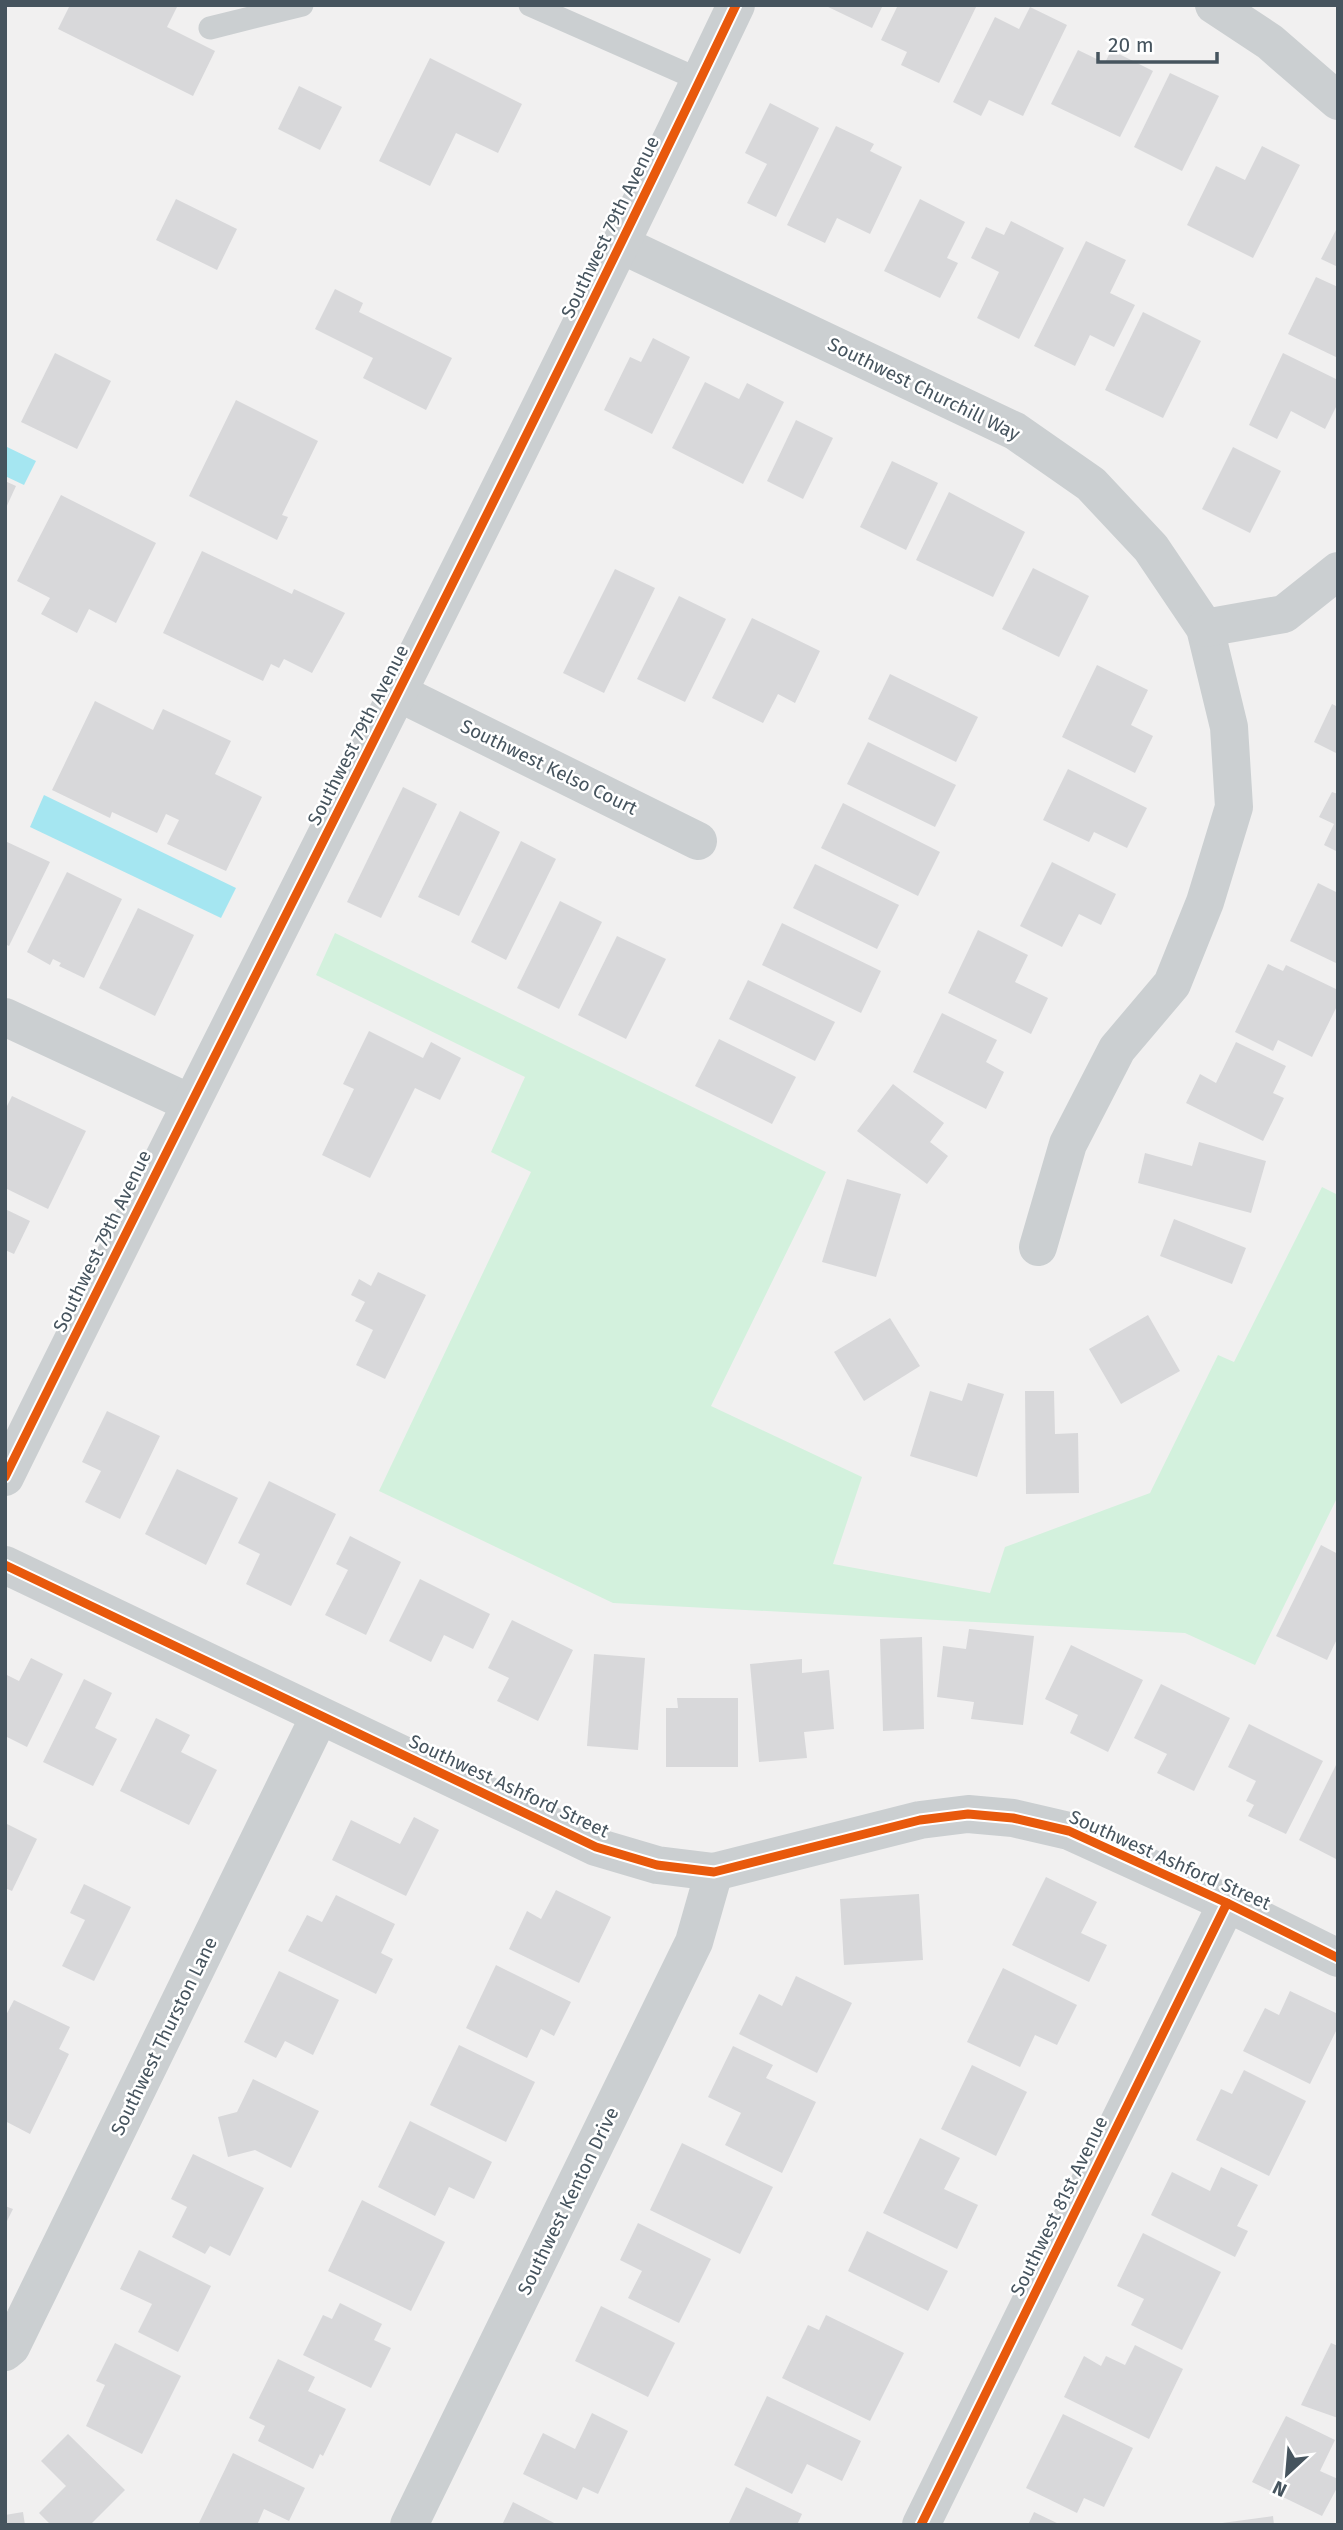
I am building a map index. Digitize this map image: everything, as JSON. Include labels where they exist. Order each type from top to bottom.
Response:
[{"type":"street","name":"Southwest 79th Avenue","points":[[5,1477],[622,245],[736,5]]},
{"type":"street","points":[[1214,5],[1270,42],[1338,101]]},
{"type":"street","name":"Southwest Churchill Way","points":[[622,245],[1015,430],[1091,484],[1151,548],[1205,628]]},
{"type":"street","points":[[1038,1247],[1068,1144],[1117,1049],[1172,984],[1205,902],[1234,807],[1229,727],[1205,628],[1284,614],[1338,571]]},
{"type":"street","name":"Southwest Kelso Court","points":[[399,693],[698,841]]},
{"type":"street","points":[[5,1017],[190,1103]]},
{"type":"street","name":"Southwest Ashford Street","points":[[5,1565],[596,1847],[657,1865],[714,1872],[920,1820],[968,1814],[1013,1818],[1069,1831],[1227,1903],[1338,1958]]},
{"type":"street","name":"Southwest Thurston Lane","points":[[5,2352],[11,2347],[319,1717]]},
{"type":"street","name":"Southwest Kenton Drive","points":[[409,2525],[694,1942],[714,1872]]},
{"type":"street","name":"Southwest 81st Avenue","points":[[921,2525],[1227,1903]]},
{"type":"lane","points":[[210,28],[302,5]]},
{"type":"lane","points":[[530,5],[701,80]]},
{"type":"green space","points":[[335,933],[826,1172],[711,1406],[862,1477],[833,1564],[990,1593],[1005,1547],[1150,1493],[1218,1355],[1234,1362],[1322,1187],[1338,1195],[1338,1496],[1255,1665],[1185,1633],[613,1603],[379,1491],[531,1172],[491,1152],[525,1077],[316,975]]},
{"type":"water","points":[[5,446],[36,461],[24,485],[5,476]]},
{"type":"water","points":[[44,795],[236,888],[221,918],[30,827]]},
{"type":"building","points":[[70,5],[178,5],[167,27],[215,51],[193,96],[58,29]]},
{"type":"building","points":[[824,5],[883,5],[872,28]]},
{"type":"building","points":[[898,5],[977,5],[939,83],[901,65],[907,52],[881,40]]},
{"type":"building","points":[[1030,7],[1067,25],[1023,116],[989,100],[981,116],[953,102],[995,17],[1019,29]]},
{"type":"building","points":[[1078,50],[1105,63],[1111,50],[1153,71],[1120,137],[1051,104]]},
{"type":"building","points":[[430,58],[522,104],[498,153],[456,133],[430,186],[379,161]]},
{"type":"building","points":[[1170,73],[1219,96],[1182,171],[1134,147]]},
{"type":"building","points":[[299,86],[342,107],[320,150],[278,129]]},
{"type":"building","points":[[770,103],[819,128],[776,217],[747,203],[767,164],[745,153]]},
{"type":"building","points":[[836,126],[874,144],[870,151],[902,167],[870,234],[837,218],[825,243],[787,225]]},
{"type":"building","points":[[1262,146],[1300,165],[1253,258],[1187,225],[1216,166],[1245,180]]},
{"type":"building","points":[[176,199],[237,229],[217,270],[156,240]]},
{"type":"building","points":[[920,199],[965,222],[947,258],[958,263],[940,298],[884,271]]},
{"type":"building","points":[[1011,221],[1064,248],[1019,339],[977,318],[999,272],[971,258],[986,227],[1004,235]]},
{"type":"building","points":[[1338,226],[1338,267],[1321,259]]},
{"type":"building","points":[[1086,241],[1126,260],[1110,293],[1135,305],[1114,347],[1090,335],[1075,366],[1034,346]]},
{"type":"building","points":[[1316,277],[1338,287],[1338,358],[1288,334]]},
{"type":"building","points":[[335,289],[363,303],[359,312],[452,358],[426,410],[363,378],[373,358],[315,329]]},
{"type":"building","points":[[1143,312],[1201,341],[1163,418],[1105,390]]},
{"type":"building","points":[[653,338],[690,357],[652,434],[604,410],[630,357],[641,362]]},
{"type":"building","points":[[55,353],[111,381],[77,449],[21,422]]},
{"type":"building","points":[[1283,353],[1338,380],[1338,403],[1325,429],[1291,411],[1277,439],[1249,425]]},
{"type":"building","points":[[705,382],[739,399],[747,383],[784,402],[743,484],[672,448]]},
{"type":"building","points":[[236,400],[318,441],[282,515],[288,517],[277,540],[189,496]]},
{"type":"building","points":[[796,420],[833,438],[803,499],[767,481]]},
{"type":"building","points":[[1233,447],[1281,471],[1250,533],[1202,509]]},
{"type":"building","points":[[892,461],[938,483],[906,550],[860,527]]},
{"type":"building","points":[[5,481],[16,486],[5,510]]},
{"type":"building","points":[[949,492],[1025,532],[993,597],[916,560]]},
{"type":"building","points":[[61,495],[156,543],[116,623],[89,609],[77,633],[41,614],[50,598],[17,581]]},
{"type":"building","points":[[202,551],[292,594],[294,589],[345,613],[312,673],[284,659],[279,668],[271,664],[263,681],[163,633]]},
{"type":"building","points":[[1033,568],[1089,596],[1059,657],[1002,629]]},
{"type":"building","points":[[615,569],[655,588],[604,693],[563,673]]},
{"type":"building","points":[[679,596],[726,619],[685,702],[637,679]]},
{"type":"building","points":[[752,618],[820,651],[795,703],[778,694],[763,723],[712,698]]},
{"type":"building","points":[[1097,665],[1148,690],[1131,725],[1153,736],[1135,773],[1062,737]]},
{"type":"building","points":[[890,674],[978,717],[956,762],[868,719]]},
{"type":"building","points":[[95,701],[153,730],[163,709],[231,741],[215,774],[262,797],[226,871],[167,844],[179,820],[166,814],[157,833],[112,812],[110,818],[52,790]]},
{"type":"building","points":[[1332,704],[1338,707],[1338,754],[1314,742]]},
{"type":"building","points":[[868,742],[956,785],[935,827],[847,784]]},
{"type":"building","points":[[1068,769],[1147,808],[1127,848],[1094,832],[1089,842],[1043,820]]},
{"type":"building","points":[[403,787],[437,804],[381,918],[347,902]]},
{"type":"building","points":[[1332,792],[1338,794],[1338,852],[1324,845],[1334,824],[1319,817]]},
{"type":"building","points":[[843,803],[940,852],[918,896],[821,848]]},
{"type":"building","points":[[460,811],[500,832],[459,916],[418,897]]},
{"type":"building","points":[[5,841],[50,862],[9,946],[5,944]]},
{"type":"building","points":[[521,841],[556,859],[506,960],[471,942]]},
{"type":"building","points":[[1052,862],[1116,894],[1101,925],[1079,914],[1062,947],[1020,926]]},
{"type":"building","points":[[815,864],[899,905],[877,949],[793,908]]},
{"type":"building","points":[[67,872],[122,899],[84,978],[59,966],[61,963],[53,959],[50,965],[27,952]]},
{"type":"building","points":[[1318,883],[1338,893],[1338,964],[1290,941]]},
{"type":"building","points":[[560,901],[602,922],[559,1009],[517,988]]},
{"type":"building","points":[[138,908],[194,935],[155,1016],[99,988]]},
{"type":"building","points":[[782,923],[881,971],[861,1013],[762,965]]},
{"type":"building","points":[[978,930],[1028,955],[1015,982],[1048,998],[1031,1034],[948,993]]},
{"type":"building","points":[[617,936],[666,959],[626,1039],[578,1015]]},
{"type":"building","points":[[1268,964],[1283,971],[1286,965],[1338,990],[1338,1004],[1312,1057],[1278,1040],[1273,1051],[1235,1032]]},
{"type":"building","points":[[748,980],[835,1022],[815,1061],[729,1019]]},
{"type":"building","points":[[942,1013],[997,1040],[986,1062],[1004,1072],[986,1109],[913,1072]]},
{"type":"building","points":[[369,1031],[423,1058],[431,1042],[461,1058],[440,1100],[415,1088],[370,1178],[322,1155],[354,1089],[343,1084]]},
{"type":"building","points":[[719,1039],[796,1077],[772,1124],[695,1086]]},
{"type":"building","points":[[1236,1042],[1286,1066],[1273,1093],[1284,1098],[1263,1141],[1186,1103],[1200,1074],[1216,1083]]},
{"type":"building","points":[[893,1084],[944,1123],[930,1142],[948,1156],[927,1184],[857,1131]]},
{"type":"building","points":[[12,1096],[86,1131],[48,1209],[5,1188],[5,1110]]},
{"type":"building","points":[[1199,1142],[1266,1161],[1251,1213],[1138,1183],[1145,1153],[1192,1166]]},
{"type":"building","points":[[847,1179],[901,1194],[876,1277],[822,1262]]},
{"type":"building","points":[[5,1209],[30,1221],[14,1254],[5,1250]]},
{"type":"building","points":[[1174,1219],[1246,1248],[1232,1284],[1160,1256]]},
{"type":"building","points":[[378,1272],[426,1295],[385,1379],[356,1365],[373,1330],[355,1321],[365,1302],[351,1295],[359,1279],[371,1286]]},
{"type":"building","points":[[1148,1315],[1180,1371],[1121,1404],[1089,1349]]},
{"type":"building","points":[[890,1318],[920,1366],[864,1401],[834,1352]]},
{"type":"building","points":[[968,1383],[1004,1394],[977,1477],[910,1456],[930,1391],[962,1401]]},
{"type":"building","points":[[1025,1391],[1054,1391],[1055,1434],[1078,1433],[1079,1493],[1026,1494]]},
{"type":"building","points":[[107,1411],[160,1436],[120,1519],[85,1502],[101,1471],[82,1462]]},
{"type":"building","points":[[177,1469],[238,1498],[206,1565],[145,1534]]},
{"type":"building","points":[[269,1481],[336,1514],[291,1606],[246,1584],[260,1554],[238,1543]]},
{"type":"building","points":[[350,1536],[401,1562],[366,1635],[325,1615],[348,1570],[336,1564]]},
{"type":"building","points":[[1321,1545],[1338,1554],[1338,1637],[1327,1660],[1276,1636]]},
{"type":"building","points":[[420,1579],[490,1614],[473,1649],[444,1635],[431,1662],[389,1641]]},
{"type":"building","points":[[512,1620],[573,1650],[538,1721],[497,1701],[509,1678],[488,1668]]},
{"type":"building","points":[[969,1629],[1034,1636],[1023,1725],[971,1719],[974,1702],[937,1697],[943,1646],[966,1649]]},
{"type":"building","points":[[922,1637],[924,1729],[883,1731],[880,1639]]},
{"type":"building","points":[[1071,1645],[1143,1680],[1108,1752],[1070,1733],[1078,1715],[1045,1699]]},
{"type":"building","points":[[594,1654],[645,1658],[638,1750],[587,1746]]},
{"type":"building","points":[[31,1658],[63,1674],[27,1747],[5,1736],[5,1674],[19,1681]]},
{"type":"building","points":[[802,1659],[802,1673],[829,1670],[834,1729],[804,1732],[807,1758],[759,1762],[750,1664]]},
{"type":"building","points":[[84,1679],[112,1693],[95,1728],[117,1739],[93,1786],[43,1762]]},
{"type":"building","points":[[1161,1684],[1230,1718],[1194,1791],[1157,1773],[1167,1754],[1134,1738]]},
{"type":"building","points":[[677,1698],[738,1698],[738,1767],[666,1767],[666,1708],[678,1708]]},
{"type":"building","points":[[156,1718],[190,1735],[181,1752],[217,1770],[189,1825],[120,1791]]},
{"type":"building","points":[[1249,1724],[1323,1761],[1286,1834],[1248,1816],[1254,1805],[1246,1801],[1256,1781],[1228,1767]]},
{"type":"building","points":[[1338,1761],[1338,1856],[1336,1859],[1299,1840]]},
{"type":"building","points":[[414,1817],[439,1830],[406,1896],[332,1860],[351,1820],[400,1844]]},
{"type":"building","points":[[5,1823],[37,1839],[12,1891],[5,1888]]},
{"type":"building","points":[[1046,1877],[1097,1902],[1081,1933],[1107,1945],[1089,1982],[1012,1945]]},
{"type":"building","points":[[84,1884],[131,1907],[94,1981],[62,1966],[85,1920],[70,1913]]},
{"type":"building","points":[[556,1890],[611,1917],[579,1983],[509,1949],[527,1911],[541,1919]]},
{"type":"building","points":[[919,1894],[923,1960],[844,1965],[840,1899]]},
{"type":"building","points":[[336,1895],[395,1924],[381,1953],[393,1959],[376,1994],[288,1951],[307,1915],[322,1922]]},
{"type":"building","points":[[496,1965],[571,2002],[554,2036],[541,2029],[527,2058],[466,2028]]},
{"type":"building","points":[[1003,1968],[1077,2005],[1057,2045],[1035,2035],[1020,2067],[967,2042]]},
{"type":"building","points":[[279,1971],[339,2000],[313,2055],[285,2041],[276,2058],[244,2042]]},
{"type":"building","points":[[796,1976],[852,2003],[817,2073],[739,2034],[759,1994],[782,2006]]},
{"type":"building","points":[[1290,1991],[1338,2014],[1338,2027],[1310,2084],[1243,2051],[1265,2008],[1279,2015]]},
{"type":"building","points":[[14,2000],[70,2027],[59,2049],[69,2054],[30,2134],[5,2121],[5,2017]]},
{"type":"building","points":[[459,2045],[535,2082],[506,2142],[430,2105]]},
{"type":"building","points":[[733,2046],[773,2065],[766,2078],[816,2102],[782,2173],[725,2145],[741,2113],[708,2097]]},
{"type":"building","points":[[972,2065],[1027,2092],[996,2156],[941,2129]]},
{"type":"building","points":[[1244,2070],[1306,2101],[1269,2176],[1196,2140],[1221,2089],[1232,2094]]},
{"type":"building","points":[[253,2079],[319,2111],[291,2168],[255,2150],[228,2157],[218,2117],[237,2112]]},
{"type":"building","points":[[410,2121],[492,2162],[474,2199],[449,2187],[435,2216],[378,2187]]},
{"type":"building","points":[[920,2138],[960,2158],[944,2189],[978,2205],[957,2249],[883,2213]]},
{"type":"building","points":[[682,2143],[773,2187],[740,2254],[650,2210]]},
{"type":"building","points":[[193,2154],[264,2188],[230,2256],[210,2246],[205,2254],[172,2237],[187,2207],[171,2199]]},
{"type":"building","points":[[1221,2167],[1258,2185],[1237,2226],[1248,2231],[1235,2257],[1151,2215],[1172,2172],[1210,2191]]},
{"type":"building","points":[[362,2200],[445,2242],[411,2311],[328,2271]]},
{"type":"building","points":[[5,2206],[13,2209],[5,2225]]},
{"type":"building","points":[[638,2223],[711,2259],[679,2323],[628,2298],[642,2271],[620,2260]]},
{"type":"building","points":[[867,2231],[948,2271],[928,2311],[848,2271]]},
{"type":"building","points":[[1143,2233],[1221,2272],[1182,2350],[1131,2325],[1144,2299],[1117,2286]]},
{"type":"building","points":[[139,2250],[211,2286],[178,2352],[138,2332],[152,2304],[120,2289]]},
{"type":"building","points":[[340,2303],[382,2324],[374,2340],[391,2348],[371,2388],[303,2355],[323,2315],[332,2319]]},
{"type":"building","points":[[601,2306],[675,2343],[648,2397],[575,2361]]},
{"type":"building","points":[[826,2315],[904,2353],[870,2421],[782,2378],[808,2325],[819,2330]]},
{"type":"building","points":[[115,2343],[181,2376],[142,2454],[86,2426],[105,2385],[96,2381]]},
{"type":"building","points":[[1331,2343],[1338,2346],[1338,2418],[1301,2405]]},
{"type":"building","points":[[1135,2345],[1183,2369],[1149,2439],[1064,2397],[1084,2356],[1101,2366],[1106,2356],[1125,2365]]},
{"type":"building","points":[[278,2359],[315,2377],[308,2391],[346,2409],[323,2456],[320,2454],[313,2469],[258,2441],[265,2426],[249,2418]]},
{"type":"building","points":[[767,2396],[861,2441],[842,2481],[807,2464],[792,2494],[734,2465]]},
{"type":"building","points":[[592,2413],[628,2431],[598,2494],[583,2487],[577,2500],[523,2474],[543,2433],[575,2449]]},
{"type":"building","points":[[1063,2414],[1133,2448],[1104,2507],[1084,2498],[1077,2513],[1026,2488]]},
{"type":"building","points":[[1286,2416],[1335,2440],[1320,2471],[1338,2479],[1338,2486],[1322,2516],[1252,2482]]},
{"type":"building","points":[[68,2434],[125,2490],[90,2525],[51,2525],[39,2513],[66,2486],[41,2461]]},
{"type":"building","points":[[233,2453],[305,2488],[289,2521],[264,2509],[257,2525],[199,2523]]},
{"type":"building","points":[[746,2487],[802,2514],[797,2525],[728,2525]]},
{"type":"building","points":[[513,2502],[558,2525],[502,2525]]},
{"type":"building","points":[[23,2512],[25,2525],[5,2525],[5,2515]]},
{"type":"building","points":[[1034,2512],[1061,2525],[1028,2525]]},
{"type":"building","points":[[1273,2516],[1274,2525],[1222,2523]]},
{"type":"cycle path","points":[[5,1477],[465,559],[736,5]]},
{"type":"cycle path","points":[[5,1565],[596,1847],[657,1865],[714,1872],[920,1820],[968,1814],[1013,1818],[1069,1831],[1227,1903],[1338,1958]]},
{"type":"cycle path","points":[[921,2525],[1227,1903]]}]
